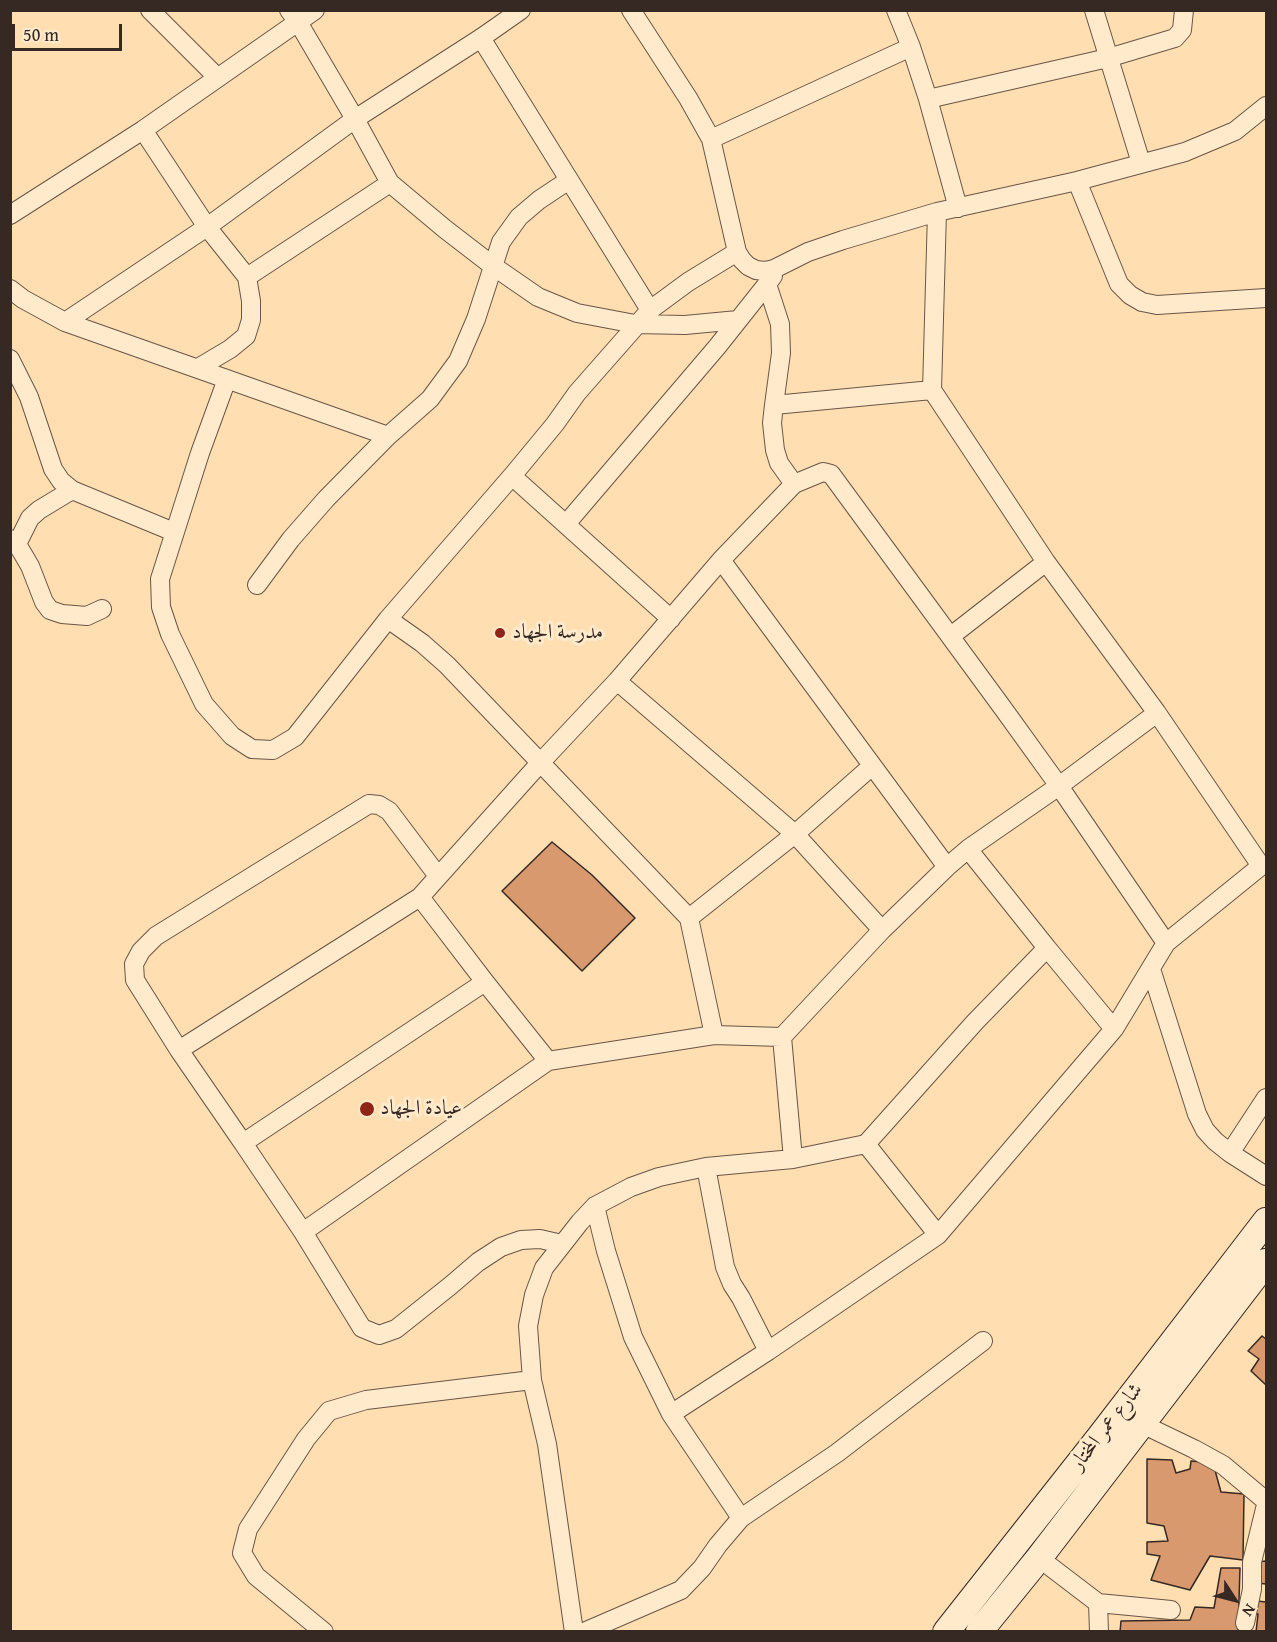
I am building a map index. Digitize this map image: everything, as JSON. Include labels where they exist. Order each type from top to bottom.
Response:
[{"type":"street","points":[[150,10],[218,78]]},
{"type":"street","points":[[10,215],[218,78],[294,16],[315,10]]},
{"type":"street","points":[[65,322],[207,227],[356,119],[521,10]]},
{"type":"street","points":[[631,10],[688,98],[711,139],[737,252],[748,266],[756,270],[774,269],[808,252],[937,212],[1077,181],[1185,152],[1235,131],[1266,106]]},
{"type":"street","points":[[1094,10],[1141,163]]},
{"type":"street","points":[[928,99],[1108,58],[1175,38],[1182,30],[1184,10]]},
{"type":"street","points":[[902,12],[958,208]]},
{"type":"street","points":[[294,16],[356,119],[390,183],[493,266],[538,297],[577,313],[635,324],[685,325],[738,320]]},
{"type":"street","points":[[481,38],[650,310]]},
{"type":"street","points":[[711,139],[911,48]]},
{"type":"street","points":[[142,130],[207,227],[247,276],[251,320],[246,336],[230,349],[198,368]]},
{"type":"street","points":[[257,585],[291,538],[326,499],[388,436],[430,399],[458,361],[476,319],[501,242],[519,217],[569,180]]},
{"type":"street","points":[[1077,181],[1119,284],[1130,295],[1142,302],[1157,306],[1266,298]]},
{"type":"street","points":[[247,276],[390,183]]},
{"type":"street","points":[[671,1414],[938,1235],[1114,1029],[1166,943],[1264,864],[1046,562],[932,390],[937,212]]},
{"type":"street","points":[[227,379],[200,453],[160,579],[161,608],[204,704],[232,736],[252,749],[273,750],[295,737],[388,619],[512,476],[635,324],[688,282],[737,252]]},
{"type":"street","points":[[566,524],[717,347],[782,265]]},
{"type":"street","points":[[767,284],[780,324],[780,369],[772,423],[775,450],[779,463],[794,484]]},
{"type":"street","points":[[10,289],[23,299],[65,322],[388,436]]},
{"type":"street","points":[[10,359],[29,397],[53,469],[61,481],[72,490],[174,532]]},
{"type":"street","points":[[774,405],[932,390]]},
{"type":"street","points":[[179,1050],[420,897],[617,681],[721,560],[794,484],[823,472],[831,474],[951,636],[1059,786],[1166,943]]},
{"type":"street","points":[[512,476],[670,619]]},
{"type":"street","points":[[72,490],[39,510],[30,518],[14,541],[30,566],[44,602],[50,610],[62,614],[87,616],[102,609]]},
{"type":"street","points":[[721,560],[947,867]]},
{"type":"street","points":[[951,636],[1046,562]]},
{"type":"street","points":[[388,619],[423,643],[447,665],[689,918],[714,1035]]},
{"type":"street","points":[[617,681],[795,834],[882,930]]},
{"type":"street","points":[[793,1159],[782,1037],[882,930],[947,867],[968,849],[1157,714]]},
{"type":"street","points":[[689,918],[795,834],[872,766]]},
{"type":"street","points":[[438,876],[389,811],[379,805],[369,804],[156,936],[141,951],[134,964],[135,980],[179,1050],[303,1232],[362,1328],[379,1335],[396,1329],[478,1262],[501,1247],[521,1240],[540,1239],[562,1244]]},
{"type":"street","points":[[968,849],[1114,1029]]},
{"type":"street","points":[[420,897],[484,982],[548,1061]]},
{"type":"street","points":[[574,1632],[547,1444],[532,1380],[528,1326],[534,1295],[544,1268],[595,1206],[631,1187],[659,1177],[706,1167],[793,1159],[866,1144],[975,1022],[1047,948]]},
{"type":"street","points":[[1151,969],[1197,1114],[1205,1130],[1230,1153],[1266,1176]]},
{"type":"street","points":[[243,1143],[484,982]]},
{"type":"street","points":[[303,1232],[548,1061],[714,1035],[782,1037]]},
{"type":"street","points":[[1230,1153],[1266,1098]]},
{"type":"street","points":[[866,1144],[938,1235]]},
{"type":"street","points":[[706,1167],[725,1267],[768,1351]]},
{"type":"street","points":[[595,1206],[609,1262],[633,1337],[671,1414],[741,1518]]},
{"type":"street","name":"شارع عمر المختار","points":[[979,1632],[1146,1426],[1260,1256],[1266,1221]]},
{"type":"street","name":"شارع عمر المختار","points":[[946,1632],[1092,1447],[1260,1256]]},
{"type":"street","points":[[1245,1623],[1259,1591],[1252,1562],[1266,1503],[1223,1465],[1146,1426],[1266,1279]]},
{"type":"street","points":[[584,1632],[681,1590],[702,1568],[741,1518],[837,1453],[983,1341]]},
{"type":"street","points":[[324,1632],[256,1576],[242,1552],[248,1529],[306,1439],[329,1411],[366,1400],[532,1380]]},
{"type":"street","points":[[1039,1558],[1098,1603],[1171,1610]]},
{"type":"street","points":[[1098,1603],[1099,1632]]},
{"type":"building","points":[[552,842],[592,875],[635,918],[582,971],[502,891]]},
{"type":"building","points":[[1262,1336],[1266,1339],[1266,1385],[1251,1371],[1259,1359],[1248,1351]]},
{"type":"building","points":[[1147,1459],[1172,1460],[1176,1473],[1190,1469],[1191,1461],[1213,1463],[1221,1492],[1244,1494],[1243,1560],[1210,1556],[1190,1590],[1151,1580],[1160,1556],[1147,1554],[1147,1542],[1168,1541],[1164,1526],[1147,1523]]},
{"type":"building","points":[[1266,1561],[1266,1584],[1257,1583],[1257,1562]]},
{"type":"building","points":[[1221,1568],[1240,1568],[1238,1632],[1120,1632],[1121,1621],[1190,1620],[1195,1607],[1214,1608]]},
{"type":"building","points":[[1257,1601],[1266,1602],[1266,1632],[1256,1632],[1258,1614],[1254,1614]]},
{"type":"place","name":"مدرسة الجهاد","points":[[500,633]]},
{"type":"place","name":"عيادة الجهاد","points":[[367,1109]]}]
